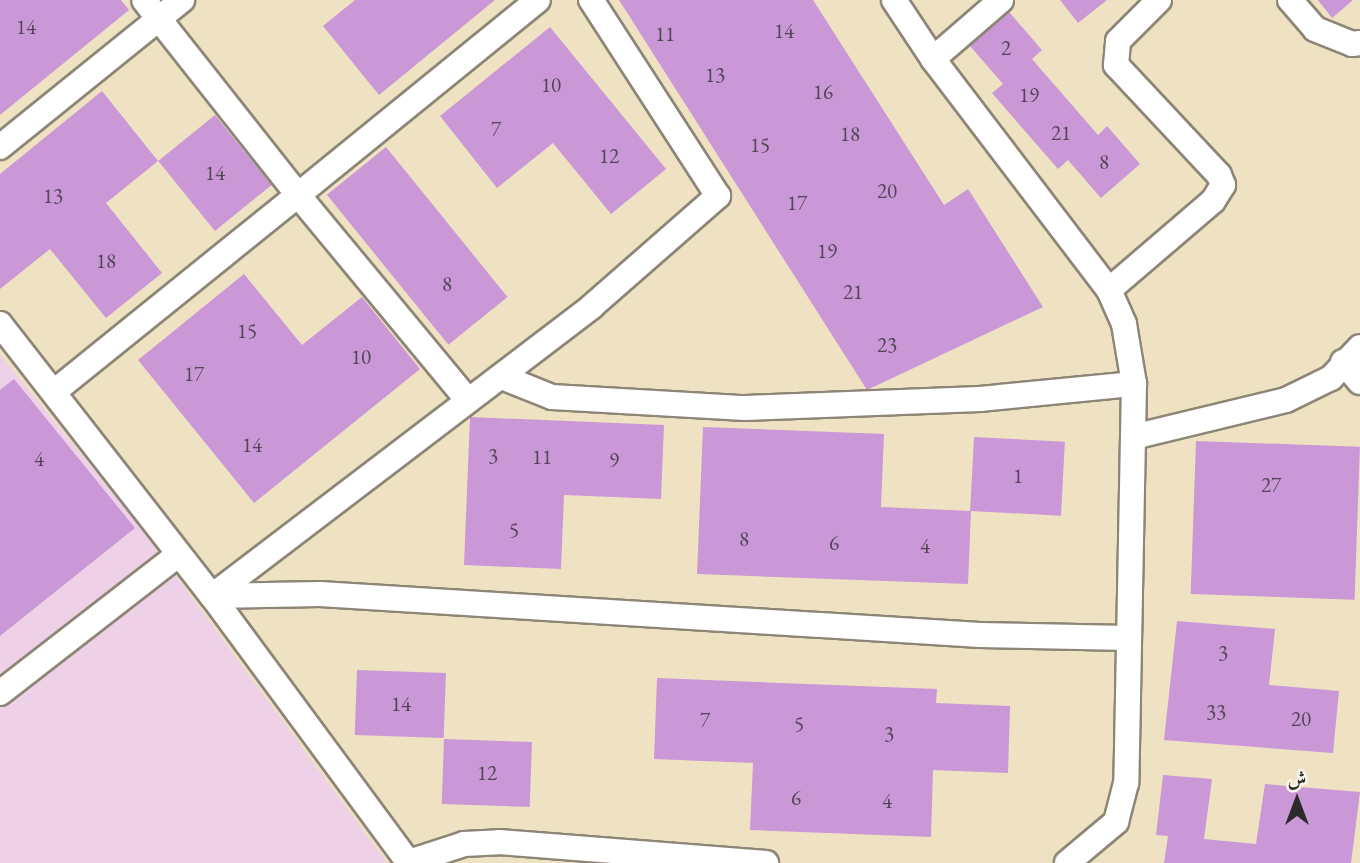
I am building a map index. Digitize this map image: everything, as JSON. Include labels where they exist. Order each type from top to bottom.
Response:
[{"type":"street","points":[[0,147],[152,9],[182,0]]},
{"type":"street","points":[[55,391],[538,0]]},
{"type":"street","points":[[212,596],[466,398],[502,377],[591,307],[718,196],[591,0]]},
{"type":"street","points":[[894,0],[933,59],[1110,290],[1124,324],[1134,384],[1127,766],[1121,812],[1109,832],[1067,863]]},
{"type":"street","points":[[933,59],[1001,0]]},
{"type":"street","points":[[1110,290],[1213,201],[1223,184],[1219,175],[1116,65],[1118,41],[1159,0]]},
{"type":"street","points":[[1290,0],[1315,29],[1352,44],[1360,43]]},
{"type":"street","points":[[152,9],[298,195],[466,398]]},
{"type":"street","points":[[0,324],[55,391],[212,596],[407,862],[464,844],[499,842],[766,863]]},
{"type":"street","points":[[1133,437],[1286,400],[1331,378],[1352,354]]},
{"type":"street","points":[[1352,354],[1360,382]]},
{"type":"street","points":[[502,377],[552,397],[745,408],[980,399],[1134,384]]},
{"type":"street","points":[[0,693],[178,555]]},
{"type":"street","points":[[212,596],[320,594],[980,635],[1129,638]]},
{"type":"shaded area","points":[[0,354],[135,520],[387,863],[0,863]]},
{"type":"building","points":[[0,0],[121,0],[129,10],[0,115]]},
{"type":"building","points":[[355,0],[495,0],[379,95],[323,26]]},
{"type":"building","points":[[619,0],[813,0],[944,205],[968,189],[1043,307],[867,390]]},
{"type":"building","points":[[1060,0],[1107,0],[1078,23]]},
{"type":"building","points":[[1318,0],[1353,0],[1332,18]]},
{"type":"building","points":[[1009,12],[1042,50],[1032,59],[1098,135],[1107,126],[1140,164],[1101,198],[1068,160],[1058,169],[992,93],[1003,84],[970,46]]},
{"type":"building","points":[[550,27],[666,169],[611,214],[553,143],[497,188],[440,116]]},
{"type":"building","points":[[102,91],[158,161],[106,203],[162,273],[106,318],[50,249],[0,289],[0,174]]},
{"type":"building","points":[[215,115],[272,185],[215,231],[158,161]]},
{"type":"building","points":[[386,147],[507,297],[448,345],[327,195]]},
{"type":"building","points":[[244,274],[302,345],[362,297],[420,369],[254,503],[138,360]]},
{"type":"building","points":[[14,379],[135,528],[0,636],[0,390]]},
{"type":"building","points":[[470,417],[664,425],[661,499],[564,495],[561,569],[464,565]]},
{"type":"building","points":[[703,427],[884,434],[881,507],[971,511],[968,584],[697,574]]},
{"type":"building","points":[[974,437],[1065,442],[1061,516],[970,511]]},
{"type":"building","points":[[1196,441],[1360,447],[1355,600],[1191,594]]},
{"type":"building","points":[[1177,621],[1275,629],[1269,685],[1339,691],[1333,753],[1164,740]]},
{"type":"building","points":[[357,670],[446,673],[444,738],[355,735]]},
{"type":"building","points":[[657,678],[937,689],[936,703],[1010,706],[1008,773],[933,770],[931,837],[750,830],[753,763],[654,759]]},
{"type":"building","points":[[444,739],[532,742],[530,807],[442,804]]},
{"type":"building","points":[[1163,775],[1212,779],[1204,839],[1256,844],[1265,784],[1360,792],[1351,863],[1164,863],[1168,836],[1156,835]]}]
